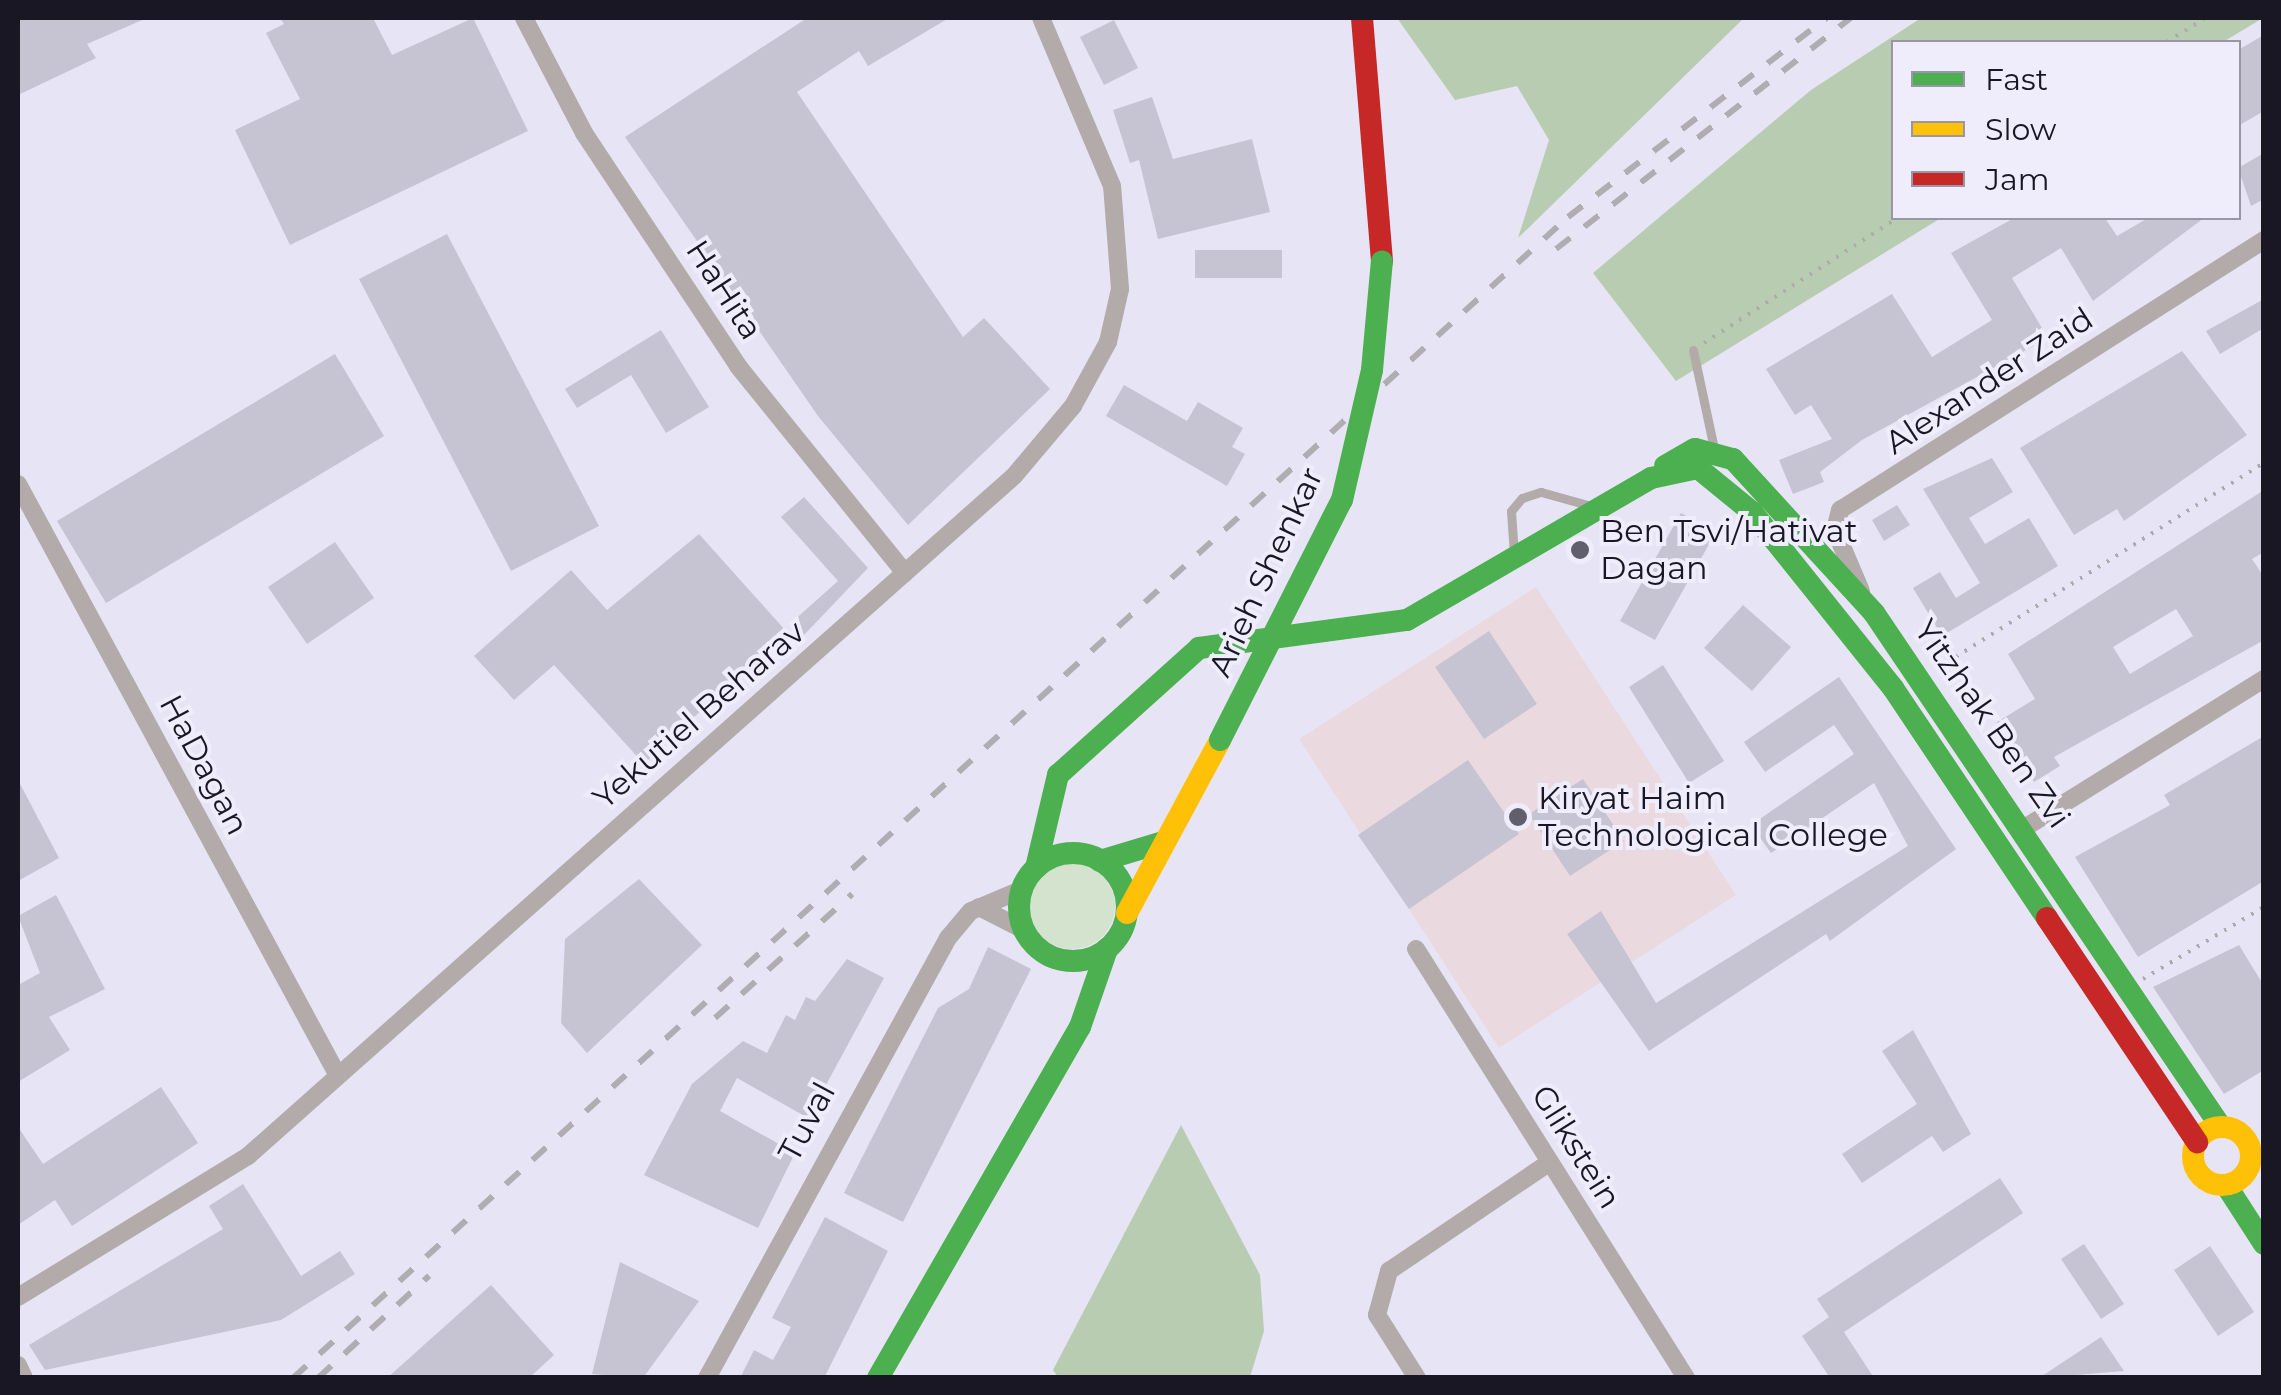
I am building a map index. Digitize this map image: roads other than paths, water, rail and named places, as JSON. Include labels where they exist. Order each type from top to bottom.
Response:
[{"type":"street","name":"HaHita","points":[[524,18],[584,133],[738,366],[905,573]]},
{"type":"street","name":"Yekutiel Beharav","points":[[18,1297],[248,1156],[1014,476],[1073,406],[1112,325],[1120,290],[1112,186],[1041,18]]},
{"type":"street","name":"Arieh Shenkar","points":[[1126,914],[1342,500],[1369,386],[1382,261],[1362,18]]},
{"type":"street","name":"Alexander Zaid","points":[[1874,613],[1844,559],[1840,510],[2264,240]]},
{"type":"street","name":"Yitzhak Ben Zvi","points":[[1036,868],[1045,804],[1068,763],[1199,648],[1393,624],[1651,478],[1695,448],[1714,449],[1776,502],[1874,613],[1923,678],[2026,827],[2221,1127]]},
{"type":"street","name":"Yitzhak Ben Zvi","points":[[1651,478],[1682,466],[1720,482],[1848,627],[2197,1142]]},
{"type":"street","name":"HaDagan","points":[[18,484],[337,1074]]},
{"type":"street","points":[[2026,827],[2264,678]]},
{"type":"street","points":[[878,1378],[1090,1008],[1107,949],[1126,914],[1121,884],[1100,861],[1075,853],[1054,836],[1045,804]]},
{"type":"street","points":[[1100,861],[1166,840]]},
{"type":"street","points":[[1024,930],[1021,890],[1036,868],[1075,853]]},
{"type":"street","name":"Tuval","points":[[707,1378],[850,1102],[955,928],[978,908],[1021,890]]},
{"type":"street","points":[[978,908],[1024,930],[1043,953],[1072,962],[1107,949]]},
{"type":"street","name":"Glikstein","points":[[1416,949],[1686,1378]]},
{"type":"street","points":[[1072,962],[1090,1008]]},
{"type":"street","points":[[2226,1185],[2249,1166],[2255,1135],[2221,1127],[2197,1142],[2196,1169],[2226,1185],[2264,1244]]},
{"type":"street","points":[[1417,1378],[1377,1315],[1389,1271],[1550,1162]]},
{"type":"street","points":[[2249,1166],[2264,1190]]},
{"type":"street","points":[[18,1366],[24,1378]]},
{"type":"lane","points":[[1693,350],[1714,449]]},
{"type":"lane","points":[[1514,555],[1510,510],[1522,498],[1541,492],[1598,507]]},
{"type":"railway","points":[[293,1378],[1568,217],[1826,18]]},
{"type":"railway","points":[[1556,249],[1851,18]]},
{"type":"railway","points":[[715,1018],[852,894]]},
{"type":"railway","points":[[318,1378],[429,1276]]},
{"type":"place","name":"Ben Tsvi/Hativat Dagan","points":[[1580,550]]},
{"type":"place","name":"Kiryat Haim Technological College","points":[[1518,817]]}]
